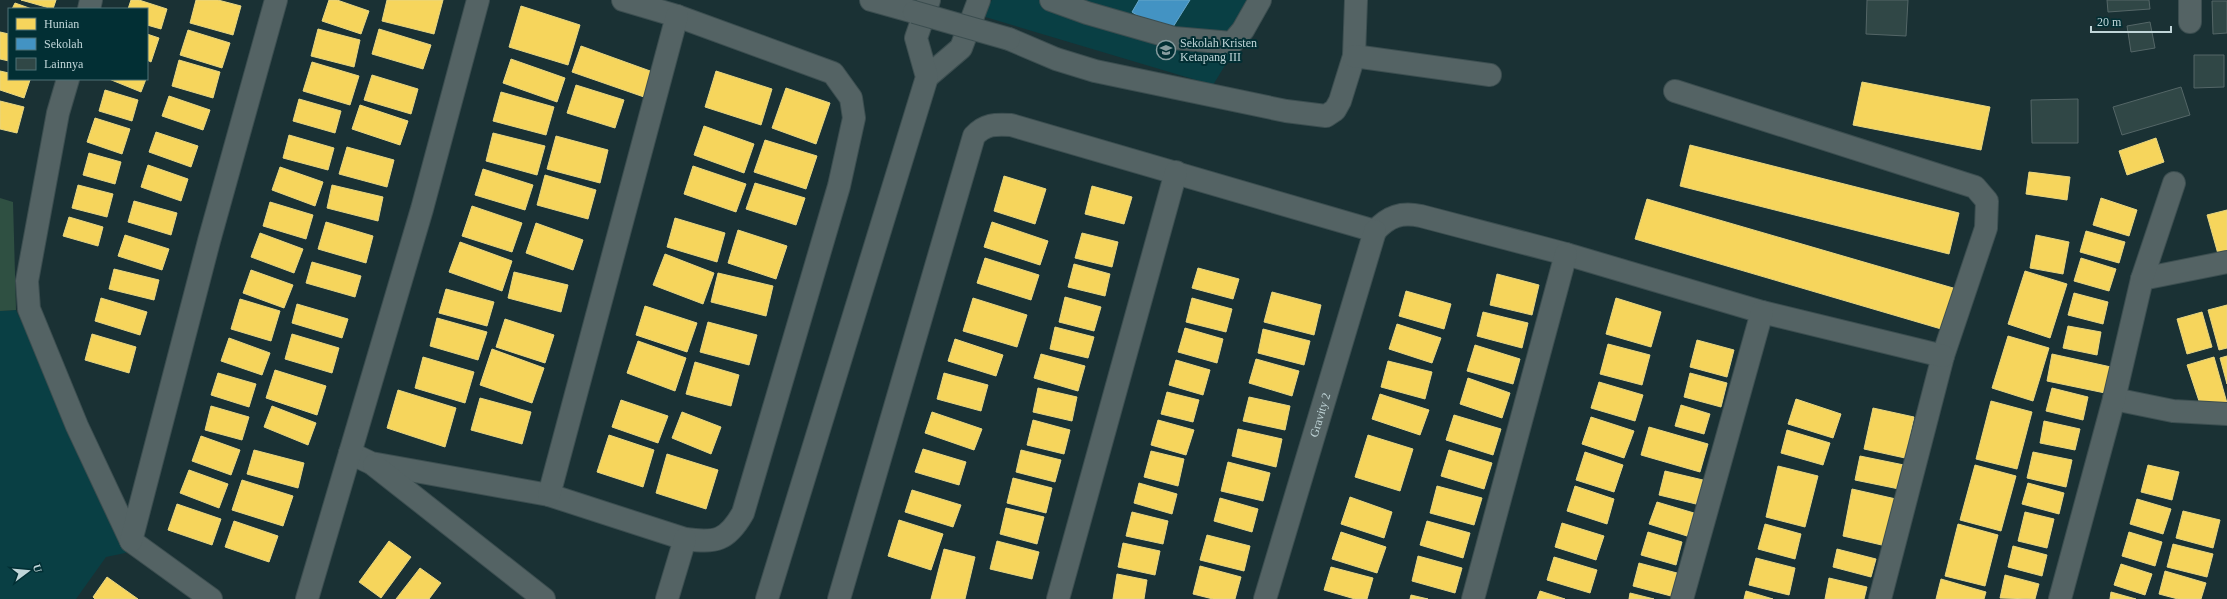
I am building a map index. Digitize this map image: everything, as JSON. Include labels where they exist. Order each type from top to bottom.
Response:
[{"type":"street","points":[[131,541],[209,241],[276,0]]},
{"type":"street","points":[[307,599],[422,209],[478,0]]},
{"type":"street","points":[[371,463],[549,495],[685,539],[708,542],[726,535],[734,529],[743,513],[839,186],[854,118],[851,98],[833,73],[677,16],[623,0]]},
{"type":"street","points":[[871,0],[922,6],[1056,58],[1095,71],[1286,111],[1326,116],[1335,110],[1340,102],[1354,56],[1356,0]]},
{"type":"street","points":[[768,599],[927,77],[960,48],[979,0]]},
{"type":"street","points":[[1051,0],[1087,13],[1174,38],[1232,43],[1243,30],[1260,0]]},
{"type":"street","points":[[2190,0],[2190,22]]},
{"type":"street","points":[[922,6],[916,38],[927,77]]},
{"type":"street","points":[[549,495],[677,16]]},
{"type":"street","points":[[1354,56],[1490,75]]},
{"type":"street","points":[[68,80],[58,113],[27,281],[28,302],[77,426],[131,541],[211,599]]},
{"type":"street","points":[[1675,90],[1975,187],[1987,201],[1986,228],[1943,356],[1880,599]]},
{"type":"street","points":[[839,599],[974,136],[986,126],[998,124],[1011,125],[1375,231],[1384,221],[1396,215],[1408,214],[1566,254],[1762,312],[1943,356]]},
{"type":"street","points":[[1058,599],[1176,172]]},
{"type":"street","points":[[2060,599],[2114,399],[2142,279],[2174,183]]},
{"type":"street","name":"Gravity 2","points":[[1265,599],[1375,231]]},
{"type":"street","points":[[1473,599],[1566,254]]},
{"type":"street","points":[[2142,279],[2227,262]]},
{"type":"street","points":[[1682,599],[1762,312]]},
{"type":"street","points":[[2114,399],[2173,411],[2227,414]]},
{"type":"street","points":[[350,453],[371,463],[544,599]]},
{"type":"street","points":[[668,599],[685,539]]},
{"type":"shaded area","name":"Sekolah Kristen Ketapang III","points":[[992,0],[1265,0],[1213,85],[982,16]]},
{"type":"shaded area","points":[[16,310],[130,552],[106,557],[76,599],[0,599],[0,311]]},
{"type":"green space","points":[[0,198],[13,202],[16,310],[0,311]]},
{"type":"building: Hunian","points":[[21,0],[56,0],[53,8]]},
{"type":"building: Hunian","points":[[131,0],[139,0],[167,9],[161,29],[148,25],[148,8],[128,8]]},
{"type":"building: Hunian","points":[[196,0],[218,0],[241,6],[233,35],[190,23]]},
{"type":"building: Hunian","points":[[329,0],[337,0],[369,11],[361,34],[322,21]]},
{"type":"building: Hunian","points":[[387,0],[443,0],[434,34],[382,21]]},
{"type":"building: Hunian","points":[[15,3],[29,8],[12,8]]},
{"type":"building: Hunian","points":[[521,6],[580,25],[568,65],[509,47]]},
{"type":"building: Hunian","points":[[318,29],[360,40],[354,67],[311,56]]},
{"type":"building: Hunian","points":[[379,29],[431,45],[423,69],[372,54]]},
{"type":"building: Hunian","points":[[188,30],[230,43],[222,68],[180,55]]},
{"type":"building: Hunian","points":[[0,32],[8,34],[8,61],[0,59]]},
{"type":"building: Hunian","points":[[148,34],[159,38],[151,62],[148,60]]},
{"type":"building: Hunian","points":[[581,46],[653,72],[644,97],[572,72]]},
{"type":"building: Hunian","points":[[511,59],[565,78],[557,102],[503,83]]},
{"type":"building: Hunian","points":[[179,60],[220,72],[213,98],[172,86]]},
{"type":"building: Hunian","points":[[312,62],[359,76],[350,105],[303,91]]},
{"type":"building: Hunian","points":[[0,71],[8,73],[8,80],[30,80],[24,98],[0,90]]},
{"type":"building: Hunian","points":[[716,71],[772,89],[761,125],[705,107]]},
{"type":"building: Hunian","points":[[372,75],[418,89],[411,114],[364,100]]},
{"type":"building: Hunian","points":[[111,80],[146,80],[141,92]]},
{"type":"building: Hunian","points":[[1862,82],[1990,107],[1981,150],[1853,125]]},
{"type":"building: Hunian","points":[[576,85],[624,100],[615,128],[567,113]]},
{"type":"building: Hunian","points":[[786,88],[830,103],[816,144],[772,128]]},
{"type":"building: Hunian","points":[[105,90],[138,100],[132,121],[99,111]]},
{"type":"building: Hunian","points":[[501,92],[554,107],[546,135],[493,121]]},
{"type":"building: Hunian","points":[[169,96],[210,110],[203,130],[162,116]]},
{"type":"building: Hunian","points":[[299,99],[341,111],[335,133],[293,121]]},
{"type":"building: Hunian","points":[[0,101],[24,107],[17,133],[0,129]]},
{"type":"building: Hunian","points":[[360,105],[408,121],[400,145],[352,129]]},
{"type":"building: Hunian","points":[[95,118],[130,129],[122,154],[87,142]]},
{"type":"building: Hunian","points":[[704,126],[754,144],[744,173],[694,155]]},
{"type":"building: Hunian","points":[[156,132],[198,146],[191,167],[149,152]]},
{"type":"building: Hunian","points":[[493,133],[545,146],[537,175],[486,161]]},
{"type":"building: Hunian","points":[[289,135],[334,148],[328,170],[283,158]]},
{"type":"building: Hunian","points":[[556,136],[608,150],[600,183],[547,169]]},
{"type":"building: Hunian","points":[[2156,138],[2164,162],[2127,175],[2119,151]]},
{"type":"building: Hunian","points":[[765,140],[817,156],[806,189],[754,172]]},
{"type":"building: Hunian","points":[[1690,145],[1959,213],[1949,254],[1680,186]]},
{"type":"building: Hunian","points":[[347,147],[394,160],[387,187],[339,174]]},
{"type":"building: Hunian","points":[[89,153],[121,162],[115,184],[83,175]]},
{"type":"building: Hunian","points":[[148,165],[188,179],[181,201],[141,187]]},
{"type":"building: Hunian","points":[[693,166],[746,184],[736,212],[684,194]]},
{"type":"building: Hunian","points":[[280,167],[323,182],[315,206],[272,190]]},
{"type":"building: Hunian","points":[[483,169],[533,185],[525,210],[475,195]]},
{"type":"building: Hunian","points":[[2029,172],[2070,177],[2067,200],[2026,194]]},
{"type":"building: Hunian","points":[[545,175],[596,190],[588,219],[537,205]]},
{"type":"building: Hunian","points":[[1004,176],[1046,189],[1035,224],[994,211]]},
{"type":"building: Hunian","points":[[755,183],[805,198],[796,225],[746,209]]},
{"type":"building: Hunian","points":[[78,185],[113,194],[107,217],[72,208]]},
{"type":"building: Hunian","points":[[332,185],[383,197],[378,221],[327,208]]},
{"type":"building: Hunian","points":[[1092,186],[1132,197],[1124,224],[1085,214]]},
{"type":"building: Hunian","points":[[2101,198],[2137,210],[2129,236],[2093,225]]},
{"type":"building: Hunian","points":[[1647,199],[1960,290],[1948,331],[1635,239]]},
{"type":"building: Hunian","points":[[134,201],[177,213],[171,235],[128,222]]},
{"type":"building: Hunian","points":[[270,202],[313,215],[306,239],[263,226]]},
{"type":"building: Hunian","points":[[472,206],[522,223],[512,252],[462,236]]},
{"type":"building: Hunian","points":[[2227,210],[2227,259],[2220,261],[2207,215]]},
{"type":"building: Hunian","points":[[69,217],[103,227],[98,246],[63,236]]},
{"type":"building: Hunian","points":[[675,218],[725,233],[717,262],[667,247]]},
{"type":"building: Hunian","points":[[326,222],[373,236],[366,263],[318,249]]},
{"type":"building: Hunian","points":[[992,222],[1048,241],[1040,265],[984,247]]},
{"type":"building: Hunian","points":[[536,223],[583,240],[573,270],[526,253]]},
{"type":"building: Hunian","points":[[738,230],[787,246],[776,279],[728,263]]},
{"type":"building: Hunian","points":[[2086,231],[2125,242],[2119,263],[2080,252]]},
{"type":"building: Hunian","points":[[260,233],[303,249],[294,273],[251,257]]},
{"type":"building: Hunian","points":[[1082,233],[1118,242],[1112,267],[1075,258]]},
{"type":"building: Hunian","points":[[125,235],[169,249],[162,270],[118,256]]},
{"type":"building: Hunian","points":[[2036,235],[2069,242],[2063,274],[2030,268]]},
{"type":"building: Hunian","points":[[460,242],[512,261],[502,291],[449,272]]},
{"type":"building: Hunian","points":[[665,254],[714,273],[703,304],[653,285]]},
{"type":"building: Hunian","points":[[985,258],[1039,275],[1031,300],[977,283]]},
{"type":"building: Hunian","points":[[2081,258],[2116,269],[2109,291],[2074,281]]},
{"type":"building: Hunian","points":[[312,262],[361,276],[355,297],[306,283]]},
{"type":"building: Hunian","points":[[1074,264],[1110,274],[1105,296],[1068,287]]},
{"type":"building: Hunian","points":[[1198,268],[1239,279],[1233,299],[1192,288]]},
{"type":"building: Hunian","points":[[114,269],[159,280],[154,300],[109,289]]},
{"type":"building: Hunian","points":[[251,270],[293,285],[284,308],[243,293]]},
{"type":"building: Hunian","points":[[2025,271],[2067,284],[2050,338],[2008,324]]},
{"type":"building: Hunian","points":[[514,272],[568,285],[561,312],[508,298]]},
{"type":"building: Hunian","points":[[718,273],[773,286],[766,316],[711,302]]},
{"type":"building: Hunian","points":[[1497,274],[1539,285],[1532,315],[1490,305]]},
{"type":"building: Hunian","points":[[446,289],[494,302],[487,326],[439,313]]},
{"type":"building: Hunian","points":[[1406,291],[1451,304],[1444,329],[1399,316]]},
{"type":"building: Hunian","points":[[1272,292],[1321,305],[1314,335],[1264,322]]},
{"type":"building: Hunian","points":[[2074,293],[2108,302],[2103,324],[2068,315]]},
{"type":"building: Hunian","points":[[1065,297],[1101,307],[1094,331],[1059,322]]},
{"type":"building: Hunian","points":[[101,298],[147,312],[140,335],[95,321]]},
{"type":"building: Hunian","points":[[973,298],[1027,315],[1017,347],[963,331]]},
{"type":"building: Hunian","points":[[1192,298],[1232,309],[1226,332],[1186,322]]},
{"type":"building: Hunian","points":[[1616,298],[1661,312],[1651,347],[1606,334]]},
{"type":"building: Hunian","points":[[240,299],[280,311],[271,341],[231,329]]},
{"type":"building: Hunian","points":[[297,304],[348,319],[342,338],[292,323]]},
{"type":"building: Hunian","points":[[2227,305],[2227,348],[2219,350],[2208,310]]},
{"type":"building: Hunian","points":[[645,306],[697,323],[687,352],[636,335]]},
{"type":"building: Hunian","points":[[1483,312],[1528,323],[1522,348],[1477,336]]},
{"type":"building: Hunian","points":[[2202,312],[2212,347],[2187,354],[2177,319]]},
{"type":"building: Hunian","points":[[437,318],[487,332],[478,360],[430,346]]},
{"type":"building: Hunian","points":[[505,319],[554,335],[545,363],[496,347]]},
{"type":"building: Hunian","points":[[708,322],[757,335],[749,365],[700,352]]},
{"type":"building: Hunian","points":[[1397,324],[1441,338],[1432,363],[1389,349]]},
{"type":"building: Hunian","points":[[2068,326],[2101,332],[2097,355],[2063,348]]},
{"type":"building: Hunian","points":[[1055,327],[1094,337],[1088,358],[1050,349]]},
{"type":"building: Hunian","points":[[1185,328],[1223,339],[1217,363],[1178,352]]},
{"type":"building: Hunian","points":[[1263,329],[1310,341],[1304,365],[1258,353]]},
{"type":"building: Hunian","points":[[92,334],[136,347],[129,373],[85,360]]},
{"type":"building: Hunian","points":[[292,334],[339,348],[332,373],[285,359]]},
{"type":"building: Hunian","points":[[2008,336],[2049,348],[2033,401],[1992,388]]},
{"type":"building: Hunian","points":[[229,338],[270,353],[262,375],[221,361]]},
{"type":"building: Hunian","points":[[955,339],[1003,355],[996,376],[948,361]]},
{"type":"building: Hunian","points":[[1697,340],[1734,350],[1727,377],[1690,367]]},
{"type":"building: Hunian","points":[[638,341],[686,358],[675,391],[627,373]]},
{"type":"building: Hunian","points":[[1608,344],[1650,355],[1642,385],[1600,374]]},
{"type":"building: Hunian","points":[[1475,345],[1520,359],[1513,384],[1467,371]]},
{"type":"building: Hunian","points":[[492,349],[544,368],[532,403],[480,385]]},
{"type":"building: Hunian","points":[[1041,354],[1085,366],[1078,391],[1034,378]]},
{"type":"building: Hunian","points":[[2052,354],[2111,367],[2105,393],[2047,381]]},
{"type":"building: Hunian","points":[[2227,356],[2227,384],[2220,358]]},
{"type":"building: Hunian","points":[[423,357],[474,372],[465,403],[415,388]]},
{"type":"building: Hunian","points":[[2214,357],[2227,403],[2202,410],[2187,365]]},
{"type":"building: Hunian","points":[[1256,359],[1299,371],[1292,396],[1249,383]]},
{"type":"building: Hunian","points":[[1176,360],[1210,370],[1203,395],[1169,385]]},
{"type":"building: Hunian","points":[[1388,361],[1432,372],[1425,399],[1381,387]]},
{"type":"building: Hunian","points":[[695,362],[739,375],[731,406],[686,394]]},
{"type":"building: Hunian","points":[[275,370],[326,386],[317,415],[266,398]]},
{"type":"building: Hunian","points":[[218,373],[256,384],[249,407],[211,395]]},
{"type":"building: Hunian","points":[[944,373],[988,385],[981,411],[937,399]]},
{"type":"building: Hunian","points":[[1690,373],[1727,383],[1721,407],[1684,397]]},
{"type":"building: Hunian","points":[[1468,378],[1510,393],[1502,418],[1460,404]]},
{"type":"building: Hunian","points":[[1599,382],[1643,395],[1635,421],[1591,408]]},
{"type":"building: Hunian","points":[[1038,388],[1077,397],[1072,421],[1033,412]]},
{"type":"building: Hunian","points":[[2052,388],[2088,397],[2083,420],[2046,411]]},
{"type":"building: Hunian","points":[[398,390],[456,408],[445,447],[387,428]]},
{"type":"building: Hunian","points":[[1167,392],[1199,400],[1193,422],[1161,414]]},
{"type":"building: Hunian","points":[[1380,394],[1429,410],[1420,435],[1372,419]]},
{"type":"building: Hunian","points":[[1249,397],[1290,406],[1285,430],[1243,421]]},
{"type":"building: Hunian","points":[[480,398],[531,412],[522,444],[471,430]]},
{"type":"building: Hunian","points":[[1796,399],[1841,414],[1833,438],[1788,424]]},
{"type":"building: Hunian","points":[[621,400],[668,416],[658,443],[612,427]]},
{"type":"building: Hunian","points":[[1991,401],[2032,412],[2017,469],[1976,459]]},
{"type":"building: Hunian","points":[[1681,405],[1710,414],[1704,434],[1675,426]]},
{"type":"building: Hunian","points":[[211,406],[249,417],[242,440],[205,430]]},
{"type":"building: Hunian","points":[[272,406],[316,423],[308,445],[264,427]]},
{"type":"building: Hunian","points":[[1873,408],[1914,417],[1905,458],[1864,449]]},
{"type":"building: Hunian","points":[[682,412],[721,427],[711,454],[672,438]]},
{"type":"building: Hunian","points":[[932,412],[982,429],[974,450],[925,433]]},
{"type":"building: Hunian","points":[[1454,415],[1501,429],[1493,455],[1446,440]]},
{"type":"building: Hunian","points":[[1591,417],[1634,431],[1624,458],[1582,444]]},
{"type":"building: Hunian","points":[[1033,420],[1070,430],[1064,454],[1027,445]]},
{"type":"building: Hunian","points":[[1158,420],[1194,430],[1186,455],[1151,445]]},
{"type":"building: Hunian","points":[[2044,421],[2080,429],[2075,450],[2040,443]]},
{"type":"building: Hunian","points":[[1649,427],[1708,444],[1700,472],[1641,455]]},
{"type":"building: Hunian","points":[[1238,429],[1282,439],[1276,467],[1232,456]]},
{"type":"building: Hunian","points":[[1787,430],[1830,443],[1823,465],[1781,453]]},
{"type":"building: Hunian","points":[[609,435],[654,450],[643,487],[597,472]]},
{"type":"building: Hunian","points":[[1368,435],[1413,449],[1400,491],[1355,477]]},
{"type":"building: Hunian","points":[[201,436],[240,450],[231,475],[192,461]]},
{"type":"building: Hunian","points":[[923,449],[966,462],[959,485],[915,472]]},
{"type":"building: Hunian","points":[[254,450],[304,463],[298,488],[247,474]]},
{"type":"building: Hunian","points":[[1021,450],[1061,460],[1055,482],[1016,472]]},
{"type":"building: Hunian","points":[[1449,450],[1492,463],[1484,489],[1441,476]]},
{"type":"building: Hunian","points":[[1151,451],[1184,459],[1178,486],[1144,477]]},
{"type":"building: Hunian","points":[[1585,452],[1623,465],[1614,492],[1576,480]]},
{"type":"building: Hunian","points":[[2033,452],[2072,460],[2066,487],[2027,478]]},
{"type":"building: Hunian","points":[[667,454],[718,470],[706,509],[656,493]]},
{"type":"building: Hunian","points":[[1860,456],[1904,465],[1899,489],[1855,480]]},
{"type":"building: Hunian","points":[[1228,462],[1270,473],[1263,501],[1221,491]]},
{"type":"building: Hunian","points":[[1975,465],[2016,476],[2001,531],[1960,520]]},
{"type":"building: Hunian","points":[[2148,465],[2179,472],[2172,500],[2141,492]]},
{"type":"building: Hunian","points":[[1778,466],[1818,476],[1805,527],[1766,517]]},
{"type":"building: Hunian","points":[[189,470],[228,484],[219,508],[180,493]]},
{"type":"building: Hunian","points":[[1665,471],[1703,480],[1696,504],[1659,495]]},
{"type":"building: Hunian","points":[[1013,478],[1052,488],[1046,513],[1007,503]]},
{"type":"building: Hunian","points":[[242,480],[293,496],[283,526],[232,510]]},
{"type":"building: Hunian","points":[[1139,483],[1177,494],[1172,514],[1134,503]]},
{"type":"building: Hunian","points":[[2028,483],[2064,493],[2059,514],[2022,504]]},
{"type":"building: Hunian","points":[[1437,486],[1482,498],[1474,525],[1430,513]]},
{"type":"building: Hunian","points":[[1575,486],[1614,499],[1607,524],[1567,511]]},
{"type":"building: Hunian","points":[[1852,489],[1896,499],[1886,546],[1843,536]]},
{"type":"building: Hunian","points":[[912,490],[961,505],[953,527],[905,512]]},
{"type":"building: Hunian","points":[[1350,497],[1392,512],[1384,538],[1341,524]]},
{"type":"building: Hunian","points":[[1220,498],[1258,509],[1252,532],[1214,521]]},
{"type":"building: Hunian","points":[[2137,499],[2171,509],[2163,534],[2130,524]]},
{"type":"building: Hunian","points":[[1657,502],[1694,513],[1687,536],[1649,524]]},
{"type":"building: Hunian","points":[[177,504],[221,519],[212,545],[168,530]]},
{"type":"building: Hunian","points":[[1006,508],[1044,517],[1037,544],[1000,534]]},
{"type":"building: Hunian","points":[[2183,511],[2220,520],[2213,548],[2176,538]]},
{"type":"building: Hunian","points":[[1132,512],[1168,521],[1163,544],[1126,536]]},
{"type":"building: Hunian","points":[[2025,512],[2054,519],[2047,548],[2018,541]]},
{"type":"building: Hunian","points":[[899,520],[943,534],[931,570],[888,556]]},
{"type":"building: Hunian","points":[[234,521],[278,536],[269,562],[225,547]]},
{"type":"building: Hunian","points":[[1427,521],[1470,533],[1463,558],[1420,545]]},
{"type":"building: Hunian","points":[[1562,523],[1604,536],[1596,560],[1555,547]]},
{"type":"building: Hunian","points":[[1765,524],[1801,534],[1795,559],[1758,549]]},
{"type":"building: Hunian","points":[[1958,524],[1998,535],[1985,586],[1945,576]]},
{"type":"building: Hunian","points":[[1341,532],[1386,547],[1377,573],[1332,559]]},
{"type":"building: Hunian","points":[[1648,532],[1682,542],[1676,565],[1641,555]]},
{"type":"building: Hunian","points":[[2129,532],[2162,542],[2155,566],[2122,556]]},
{"type":"building: Hunian","points":[[1207,535],[1250,546],[1244,571],[1200,560]]},
{"type":"building: Hunian","points":[[389,541],[411,557],[381,598],[359,582]]},
{"type":"building: Hunian","points":[[997,541],[1039,552],[1032,579],[990,569]]},
{"type":"building: Hunian","points":[[1123,543],[1160,551],[1155,575],[1118,567]]},
{"type":"building: Hunian","points":[[2173,544],[2213,554],[2207,577],[2167,567]]},
{"type":"building: Hunian","points":[[2013,546],[2047,555],[2042,576],[2008,567]]},
{"type":"building: Hunian","points":[[944,549],[975,557],[965,599],[931,599]]},
{"type":"building: Hunian","points":[[1837,549],[1876,559],[1871,577],[1833,567]]},
{"type":"building: Hunian","points":[[1418,556],[1462,568],[1455,593],[1412,581]]},
{"type":"building: Hunian","points":[[1554,557],[1597,570],[1590,593],[1547,580]]},
{"type":"building: Hunian","points":[[1756,558],[1795,568],[1789,595],[1749,585]]},
{"type":"building: Hunian","points":[[1639,563],[1677,573],[1671,596],[1633,586]]},
{"type":"building: Hunian","points":[[2121,564],[2152,574],[2145,595],[2114,585]]},
{"type":"building: Hunian","points":[[1200,566],[1241,577],[1235,599],[1213,599],[1193,594]]},
{"type":"building: Hunian","points":[[1331,567],[1373,578],[1367,599],[1355,599],[1324,590]]},
{"type":"building: Hunian","points":[[420,568],[441,583],[429,599],[396,599]]},
{"type":"building: Hunian","points":[[2165,571],[2206,583],[2201,599],[2178,599],[2159,594]]},
{"type":"building: Hunian","points":[[1117,574],[1147,580],[1144,599],[1113,599]]},
{"type":"building: Hunian","points":[[2005,575],[2039,584],[2035,599],[2000,598]]},
{"type":"building: Hunian","points":[[107,577],[138,599],[95,599],[93,597]]},
{"type":"building: Hunian","points":[[1829,578],[1867,587],[1864,599],[1825,599]]},
{"type":"building: Hunian","points":[[1941,579],[1986,592],[1984,599],[1936,599]]},
{"type":"building: Hunian","points":[[1540,591],[1565,599],[1537,599]]},
{"type":"building: Hunian","points":[[1746,591],[1773,599],[1744,599]]},
{"type":"building: Hunian","points":[[2111,592],[2136,599],[2110,599]]},
{"type":"building: Hunian","points":[[1630,593],[1654,599],[1629,599]]},
{"type":"building: Hunian","points":[[1411,595],[1428,599],[1410,599]]},
{"type":"building: Sekolah","points":[[1139,0],[1190,0],[1168,35],[1132,12]]},
{"type":"building: Lainnya","points":[[1867,0],[1908,0],[1906,36],[1866,34]]},
{"type":"building: Lainnya","points":[[2107,0],[2149,0],[2150,9],[2108,12]]},
{"type":"building: Lainnya","points":[[2212,1],[2227,1],[2227,33],[2213,34]]},
{"type":"building: Lainnya","points":[[2150,22],[2155,48],[2131,52],[2127,26]]},
{"type":"building: Lainnya","points":[[2194,55],[2224,55],[2224,87],[2194,88]]},
{"type":"building: Lainnya","points":[[2181,87],[2190,115],[2122,135],[2113,107]]},
{"type":"building: Lainnya","points":[[2078,99],[2078,143],[2032,143],[2031,100]]},
{"type":"place","name":"Sekolah Kristen Ketapang III","points":[[1166,50]]}]
